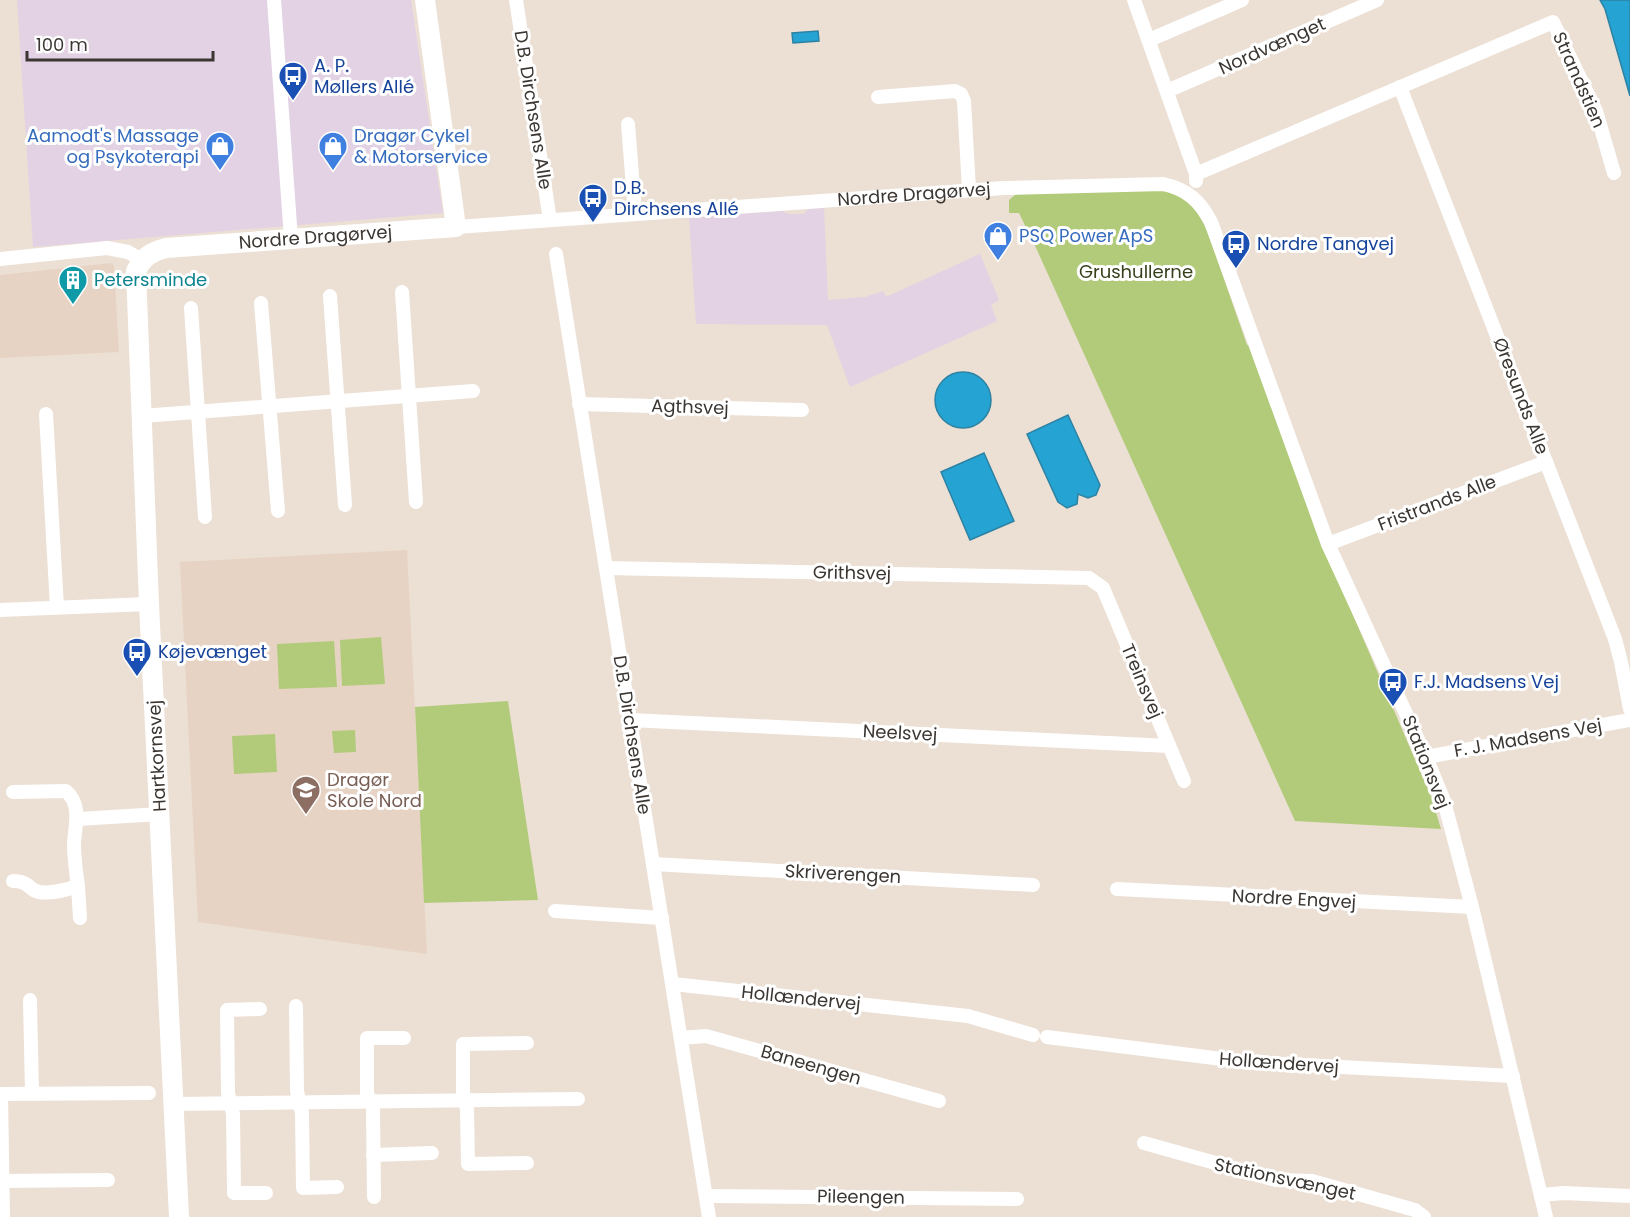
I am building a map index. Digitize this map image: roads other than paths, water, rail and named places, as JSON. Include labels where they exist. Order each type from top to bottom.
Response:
[{"type":"street","points":[[274,0],[291,239]]},
{"type":"street","points":[[425,0],[456,226]]},
{"type":"street","name":"D.B. Dirchsens Alle","points":[[516,0],[550,220]]},
{"type":"street","points":[[1134,0],[1196,174],[1196,183],[1191,194]]},
{"type":"street","points":[[1149,40],[1242,0]]},
{"type":"street","name":"Nordvænget","points":[[1167,91],[1377,0]]},
{"type":"street","name":"Strandstien","points":[[1400,87],[1553,22],[1596,111],[1614,172]]},
{"type":"street","points":[[1196,174],[1400,87]]},
{"type":"street","name":"Øresunds Alle","points":[[1400,87],[1615,639],[1630,709]]},
{"type":"street","points":[[878,97],[955,91],[961,94],[964,101],[969,190]]},
{"type":"street","points":[[628,124],[634,213]]},
{"type":"street","name":"Nordre Dragørvej","points":[[142,260],[153,252],[166,248],[969,190],[1154,183],[1172,185],[1191,194]]},
{"type":"street","name":"Stationsvej","points":[[1191,194],[1211,222],[1328,544],[1444,801],[1472,907],[1546,1217]]},
{"type":"street","points":[[0,259],[107,248],[128,252],[142,260]]},
{"type":"street","name":"D.B. Dirchsens Alle","points":[[556,254],[709,1217]]},
{"type":"street","name":"Hartkornsvej","points":[[142,260],[136,271],[136,295],[179,1217]]},
{"type":"street","points":[[402,292],[407,396],[416,502]]},
{"type":"street","points":[[330,296],[345,504]]},
{"type":"street","points":[[261,303],[278,511]]},
{"type":"street","points":[[191,308],[205,517]]},
{"type":"street","points":[[142,416],[473,391]]},
{"type":"street","name":"Agthsvej","points":[[579,404],[802,410]]},
{"type":"street","points":[[46,414],[57,607]]},
{"type":"street","name":"Fristrands Alle","points":[[1328,544],[1546,462]]},
{"type":"street","name":"Grithsvej","points":[[606,568],[1089,578],[1097,582]]},
{"type":"street","name":"Treinsvej","points":[[1097,582],[1103,588],[1184,781]]},
{"type":"street","points":[[0,610],[149,604]]},
{"type":"street","name":"Neelsvej","points":[[630,720],[1169,746]]},
{"type":"street","name":"F. J. Madsens Vej","points":[[1426,757],[1630,720]]},
{"type":"street","points":[[13,792],[66,791],[72,796],[78,819],[74,844],[80,918]]},
{"type":"street","points":[[78,819],[160,814]]},
{"type":"street","name":"Skriverengen","points":[[653,864],[1033,885]]},
{"type":"street","points":[[13,881],[24,881],[38,892],[64,891],[78,886]]},
{"type":"street","name":"Nordre Engvej","points":[[1117,889],[1472,907]]},
{"type":"street","points":[[555,911],[662,918]]},
{"type":"street","name":"Hollændervej","points":[[673,984],[968,1016],[1040,1036],[1246,1062],[1512,1076]]},
{"type":"street","points":[[30,1000],[32,1093]]},
{"type":"street","points":[[296,1006],[297,1091],[302,1113],[303,1188],[337,1187]]},
{"type":"street","points":[[260,1009],[227,1010],[228,1093],[233,1113],[234,1193],[266,1193]]},
{"type":"street","name":"Baneengen","points":[[681,1038],[706,1036],[939,1101]]},
{"type":"street","points":[[374,1197],[373,1108],[367,1093],[367,1038],[404,1038]]},
{"type":"street","points":[[527,1043],[463,1044],[463,1092],[467,1110],[468,1164],[527,1163]]},
{"type":"street","points":[[3,1217],[0,1094],[149,1093]]},
{"type":"street","points":[[174,1104],[578,1099]]},
{"type":"street","name":"Stationsvænget","points":[[1143,1143],[1276,1180],[1312,1181],[1415,1210],[1424,1217]]},
{"type":"street","points":[[373,1155],[432,1153]]},
{"type":"street","points":[[1,1181],[108,1180]]},
{"type":"street","points":[[1541,1195],[1563,1193],[1630,1196]]},
{"type":"street","name":"Pileengen","points":[[706,1196],[1017,1199]]},
{"type":"water","points":[[1600,0],[1630,0],[1630,96],[1605,9]]},
{"type":"water","points":[[818,31],[819,41],[793,43],[792,33]]},
{"type":"water","points":[[963,372],[974,374],[983,380],[989,389],[991,400],[989,411],[983,420],[974,426],[963,428],[952,426],[943,420],[937,411],[935,400],[937,389],[943,380],[952,374]]},
{"type":"water","points":[[1068,415],[1100,485],[1096,495],[1088,498],[1078,494],[1077,504],[1067,508],[1058,502],[1027,434]]},
{"type":"water","points":[[984,453],[1014,521],[970,540],[941,472]]},
{"type":"place","name":"A. P. Møllers Allé","points":[[293,102]]},
{"type":"place","name":"Aamodt's Massage og Psykoterapi","points":[[220,172]]},
{"type":"place","name":"Dragør Cykel & Motorservice","points":[[333,172]]},
{"type":"place","name":"D.B. Dirchsens Allé","points":[[593,224]]},
{"type":"place","name":"PSQ Power ApS","points":[[998,262]]},
{"type":"place","name":"Nordre Tangvej","points":[[1236,270]]},
{"type":"place","name":"Petersminde","points":[[73,306]]},
{"type":"place","name":"Køjevænget","points":[[137,678]]},
{"type":"place","name":"F.J. Madsens Vej","points":[[1393,708]]},
{"type":"place","name":"Dragør Skole Nord","points":[[306,816]]},
{"type":"park label","name":"Grushullerne","points":[[1136,272]]}]
